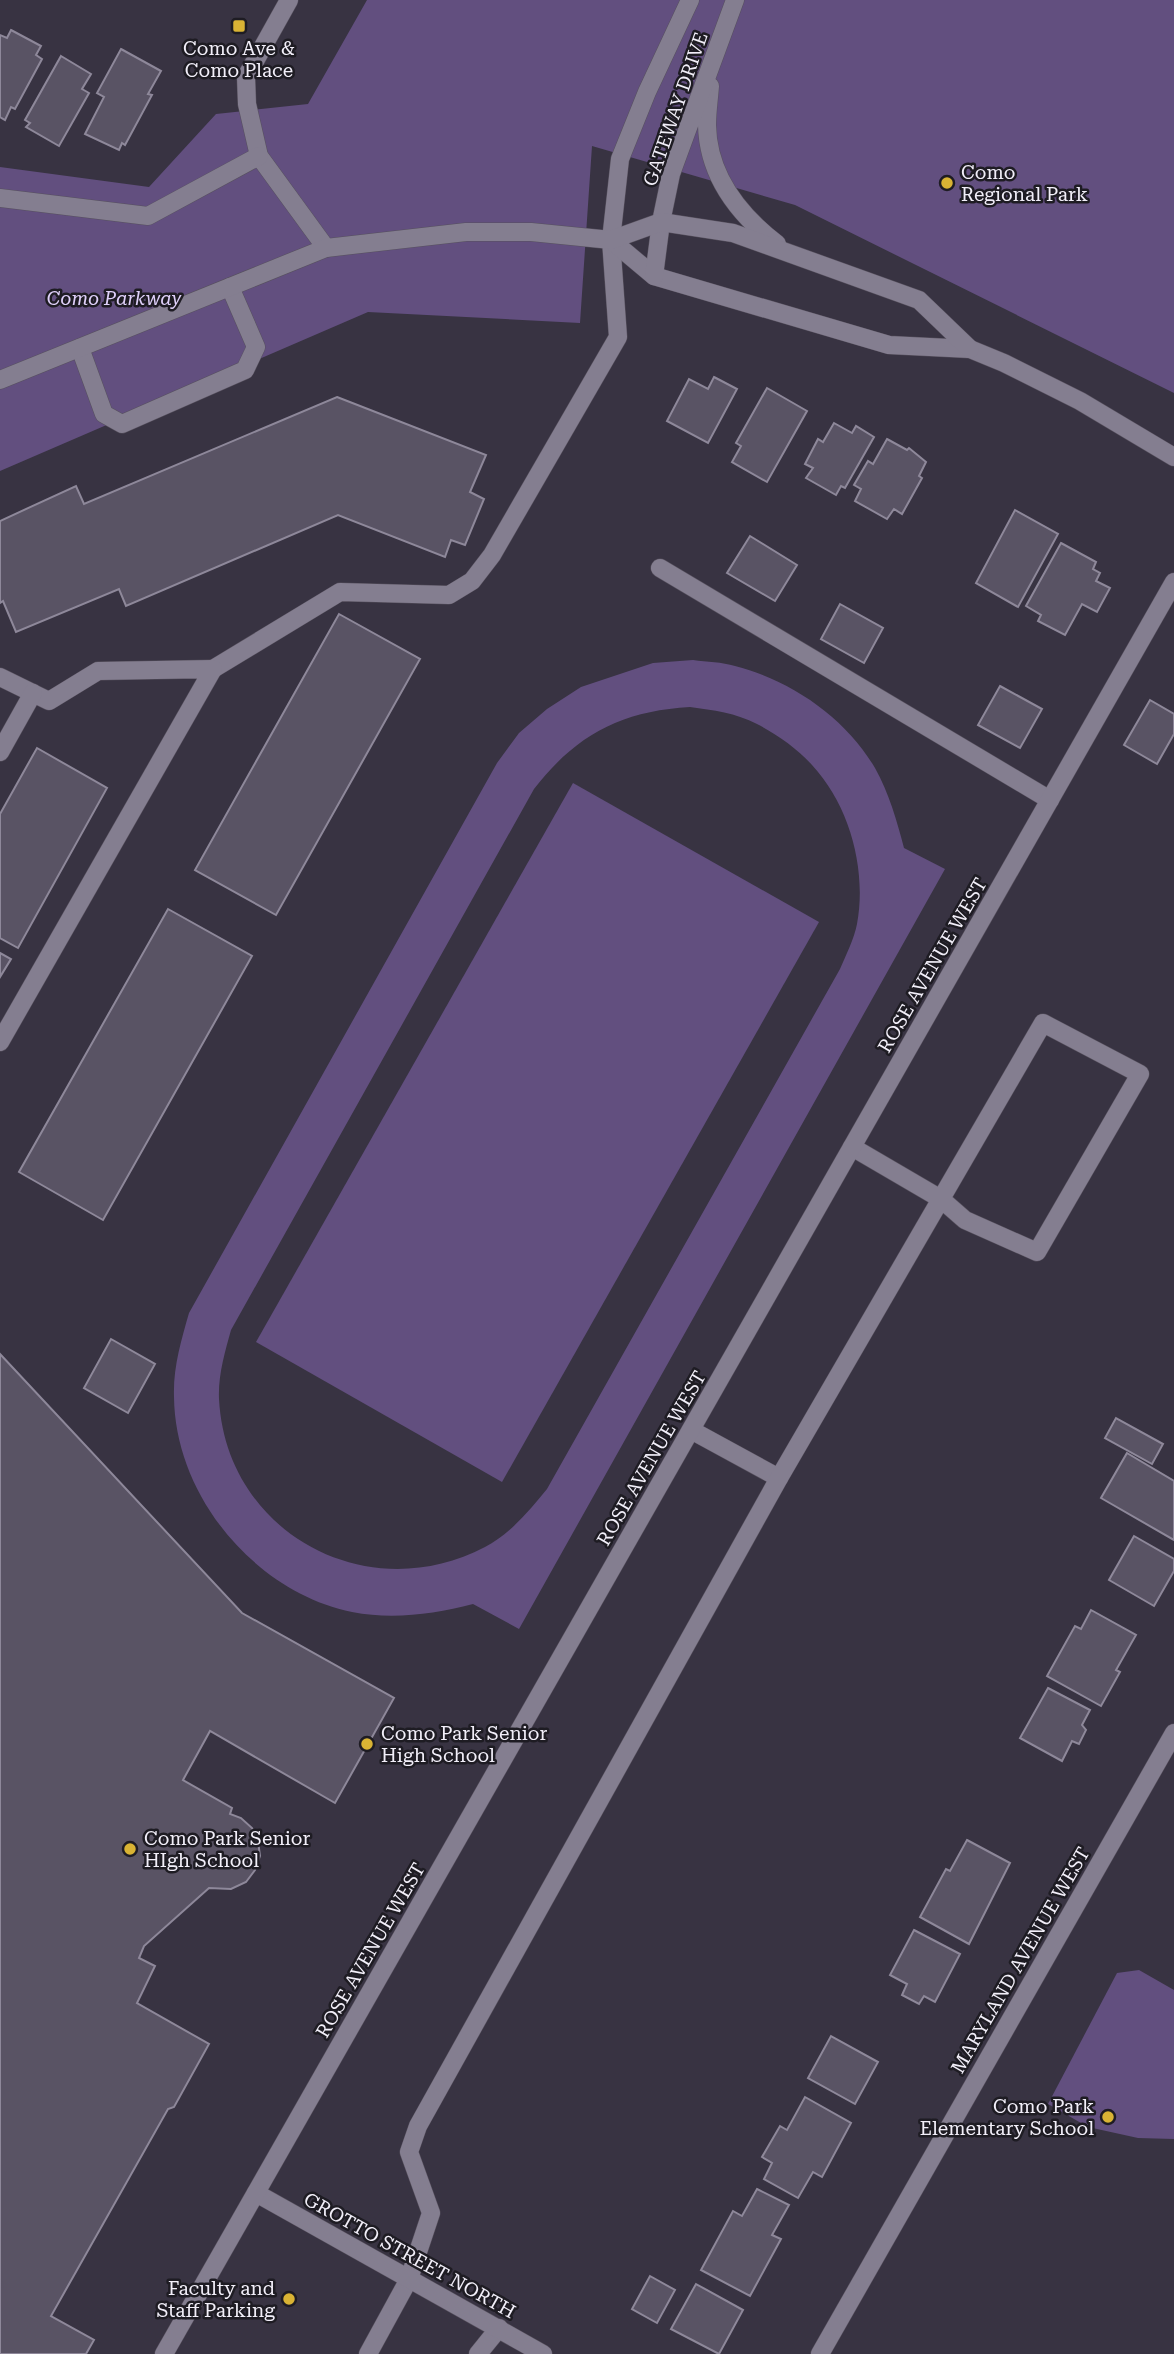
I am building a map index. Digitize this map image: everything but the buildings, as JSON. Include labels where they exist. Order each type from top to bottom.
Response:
[{"type":"street","points":[[289,0],[246,77],[247,104],[259,156],[327,248]]},
{"type":"street","name":"GATEWAY DRIVE","points":[[213,669],[340,593],[449,595],[472,581],[492,555],[618,337],[611,240],[620,159],[647,92],[690,0]]},
{"type":"street","name":"GATEWAY DRIVE","points":[[654,276],[671,174],[736,0]]},
{"type":"street","points":[[712,63],[707,127],[717,176],[738,210],[762,233],[791,254]]},
{"type":"street","points":[[0,198],[148,216],[259,156]]},
{"type":"street","points":[[0,380],[327,248],[466,232],[531,232],[611,240],[661,222],[733,233],[919,300],[970,349]]},
{"type":"street","points":[[611,240],[654,276],[890,345],[970,349],[1080,401],[1174,457]]},
{"type":"street","points":[[80,348],[104,414],[122,424],[245,370],[257,348],[230,287]]},
{"type":"street","points":[[660,568],[1050,800]]},
{"type":"street","name":"ROSE AVENUE WEST","points":[[164,2354],[1174,582]]},
{"type":"street","points":[[0,677],[49,701],[98,671],[213,669],[0,1042]]},
{"type":"street","points":[[0,752],[33,693]]},
{"type":"street","points":[[368,2354],[409,2278],[432,2213],[409,2152],[418,2126],[779,1478],[941,1199],[1043,1023],[1140,1074],[1037,1252],[965,1220],[941,1199],[852,1147]]},
{"type":"street","points":[[691,1430],[779,1478]]},
{"type":"street","name":"MARYLAND AVENUE WEST","points":[[820,2354],[1174,1733]]},
{"type":"street","name":"GROTTO STREET NORTH","points":[[256,2193],[543,2354]]},
{"type":"street","points":[[478,2354],[499,2328]]},
{"type":"green space","name":"Como Parkway","points":[[367,0],[1174,0],[1174,393],[795,205],[592,146],[580,323],[368,312],[0,471],[0,167],[149,187],[216,114],[308,104]]},
{"type":"green space","points":[[693,660],[730,665],[756,672],[815,703],[849,733],[875,768],[888,797],[904,848],[945,869],[519,1629],[473,1604],[428,1613],[383,1616],[352,1612],[317,1601],[283,1584],[253,1561],[227,1534],[205,1503],[189,1470],[178,1434],[174,1386],[180,1344],[189,1313],[497,763],[519,733],[547,709],[581,687],[653,663]],"holes":[[[690,707],[741,717],[779,737],[812,765],[836,800],[846,819],[860,882],[857,924],[840,969],[547,1489],[527,1513],[494,1542],[440,1564],[395,1569],[351,1563],[310,1546],[275,1521],[247,1487],[228,1446],[219,1390],[222,1364],[231,1330],[534,789],[566,754],[602,729],[642,714]]]},
{"type":"green space","points":[[573,783],[819,922],[502,1482],[256,1342]]},
{"type":"green space","points":[[1139,1970],[1174,1990],[1174,2139],[1138,2138],[1088,2127],[1048,2104],[1117,1973]]},
{"type":"place","name":"Como Ave & Como Place","points":[[239,26]]},
{"type":"place","name":"Como Regional Park","points":[[947,183]]},
{"type":"place","name":"Como Park Senior High School","points":[[367,1744]]},
{"type":"place","name":"Como Park Senior HIgh School","points":[[130,1849]]},
{"type":"place","name":"Como Park Elementary School","points":[[1108,2117]]},
{"type":"place","name":"Faculty and Staff Parking","points":[[289,2299]]}]
